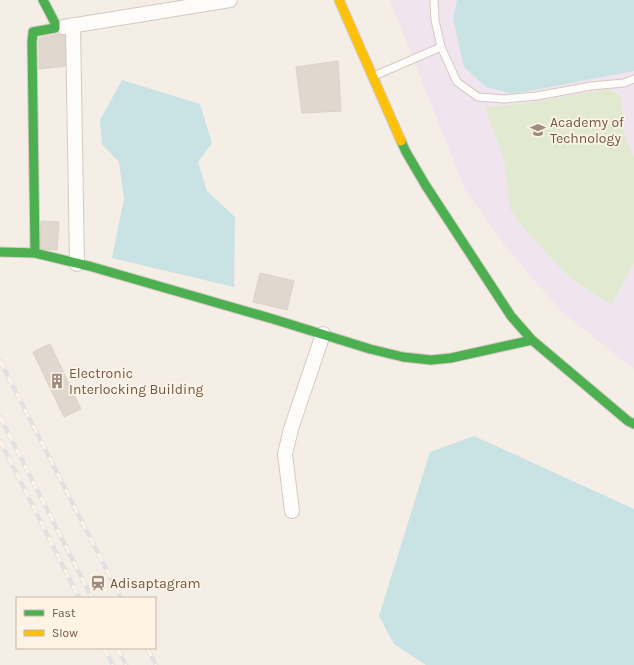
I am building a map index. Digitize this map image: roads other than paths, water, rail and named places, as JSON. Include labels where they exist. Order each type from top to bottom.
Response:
[{"type":"street","points":[[44,0],[55,23],[55,28]]},
{"type":"street","points":[[35,253],[33,32],[230,0]]},
{"type":"street","points":[[339,0],[406,152],[426,186],[511,316],[532,340],[628,421],[634,424]]},
{"type":"street","points":[[73,26],[77,264]]},
{"type":"street","points":[[0,252],[35,253],[273,319],[370,349],[402,357],[431,360],[452,358],[532,340]]},
{"type":"street","points":[[292,511],[285,454],[291,429],[323,334]]},
{"type":"lane","points":[[434,0],[435,20],[442,47],[457,82],[478,97],[504,99],[537,96],[591,86],[624,83],[634,79]]},
{"type":"lane","points":[[373,76],[442,47]]},
{"type":"water","points":[[457,0],[634,0],[634,71],[513,94],[486,87],[464,67],[453,19]]},
{"type":"water","points":[[122,80],[200,104],[212,143],[198,162],[207,191],[235,217],[234,287],[112,258],[124,199],[119,162],[102,144],[100,120]]},
{"type":"water","points":[[474,436],[634,509],[634,665],[426,665],[394,644],[379,616],[430,452]]},
{"type":"railway","points":[[0,361],[120,597]]},
{"type":"railway","points":[[0,417],[91,597]]},
{"type":"railway","points":[[0,441],[78,597]]},
{"type":"railway","points":[[105,649],[113,665]]},
{"type":"railway","points":[[118,649],[126,665]]},
{"type":"railway","points":[[148,649],[156,665]]},
{"type":"place","name":"Academy of Technology","points":[[538,130]]},
{"type":"place","name":"Electronic Interlocking Building","points":[[57,381]]},
{"type":"place","name":"Adisaptagram","points":[[98,583]]}]
